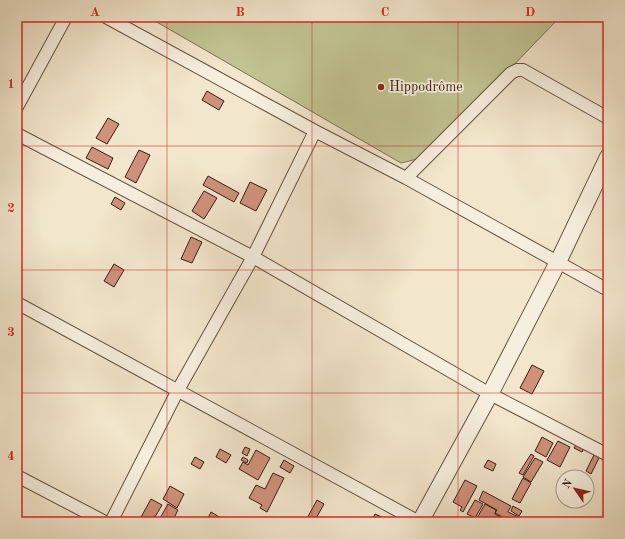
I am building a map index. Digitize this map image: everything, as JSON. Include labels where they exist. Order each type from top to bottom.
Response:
[{"type":"street","points":[[17,107],[66,17]]},
{"type":"street","points":[[106,17],[315,131],[406,178],[608,290]]},
{"type":"street","points":[[406,178],[511,73],[517,70],[523,70],[608,118]]},
{"type":"street","points":[[112,522],[178,390],[253,257],[315,131]]},
{"type":"street","points":[[17,134],[253,257],[490,394],[608,455]]},
{"type":"street","points":[[17,302],[419,522],[490,394],[558,262],[608,157]]},
{"type":"street","points":[[17,476],[105,522]]},
{"type":"green space","name":"Hippodrôme","points":[[148,17],[560,17],[425,157],[401,163]]},
{"type":"building","points":[[207,91],[224,101],[219,110],[202,100]]},
{"type":"building","points":[[108,118],[119,124],[107,144],[96,138]]},
{"type":"building","points":[[92,147],[113,158],[108,169],[86,158]]},
{"type":"building","points":[[139,150],[150,155],[136,183],[125,177]]},
{"type":"building","points":[[208,176],[239,193],[234,202],[203,185]]},
{"type":"building","points":[[250,182],[267,190],[256,211],[240,203]]},
{"type":"building","points":[[204,191],[217,198],[204,219],[192,211]]},
{"type":"building","points":[[115,197],[125,203],[121,210],[111,204]]},
{"type":"building","points":[[191,237],[202,242],[192,263],[181,259]]},
{"type":"building","points":[[114,264],[124,270],[114,287],[104,281]]},
{"type":"building","points":[[532,365],[544,371],[532,394],[520,388]]},
{"type":"building","points":[[542,437],[553,443],[546,457],[535,451]]},
{"type":"building","points":[[558,441],[570,447],[560,467],[547,460]]},
{"type":"building","points":[[578,441],[586,445],[582,452],[574,448]]},
{"type":"building","points":[[245,447],[250,449],[247,456],[242,453]]},
{"type":"building","points":[[220,449],[231,455],[226,463],[216,457]]},
{"type":"building","points":[[256,450],[270,458],[258,480],[239,469],[243,462],[248,465]]},
{"type":"building","points":[[596,451],[601,454],[594,469],[587,469]]},
{"type":"building","points":[[531,454],[534,456],[523,475],[519,473]]},
{"type":"building","points":[[195,457],[204,462],[200,469],[191,464]]},
{"type":"building","points":[[243,457],[248,460],[247,463],[241,460]]},
{"type":"building","points":[[535,458],[543,462],[531,482],[523,477]]},
{"type":"building","points":[[284,460],[294,466],[290,473],[280,467]]},
{"type":"building","points":[[488,460],[496,464],[493,471],[484,467]]},
{"type":"building","points":[[273,473],[284,478],[267,512],[260,508],[262,505],[249,498],[256,485],[265,489]]},
{"type":"building","points":[[523,478],[531,483],[520,503],[512,499]]},
{"type":"building","points":[[465,480],[477,486],[463,512],[460,510],[462,507],[453,502]]},
{"type":"building","points":[[170,486],[184,494],[177,508],[163,499]]},
{"type":"building","points":[[483,491],[511,506],[508,512],[521,518],[519,522],[512,522],[495,513],[497,510],[479,500]]},
{"type":"building","points":[[151,499],[162,505],[152,522],[145,522],[140,519]]},
{"type":"building","points":[[317,500],[324,504],[314,522],[305,522]]},
{"type":"building","points":[[475,500],[483,504],[475,518],[467,514]]},
{"type":"building","points":[[168,504],[178,510],[172,522],[158,522]]},
{"type":"building","points":[[485,504],[496,510],[495,514],[510,522],[485,522],[477,518]]},
{"type":"building","points":[[513,506],[522,511],[519,516],[511,511]]},
{"type":"building","points":[[211,512],[221,518],[219,522],[206,522]]},
{"type":"building","points":[[375,514],[384,518],[382,522],[371,522]]},
{"type":"place","name":"Hippodrôme","points":[[381,87]]}]
